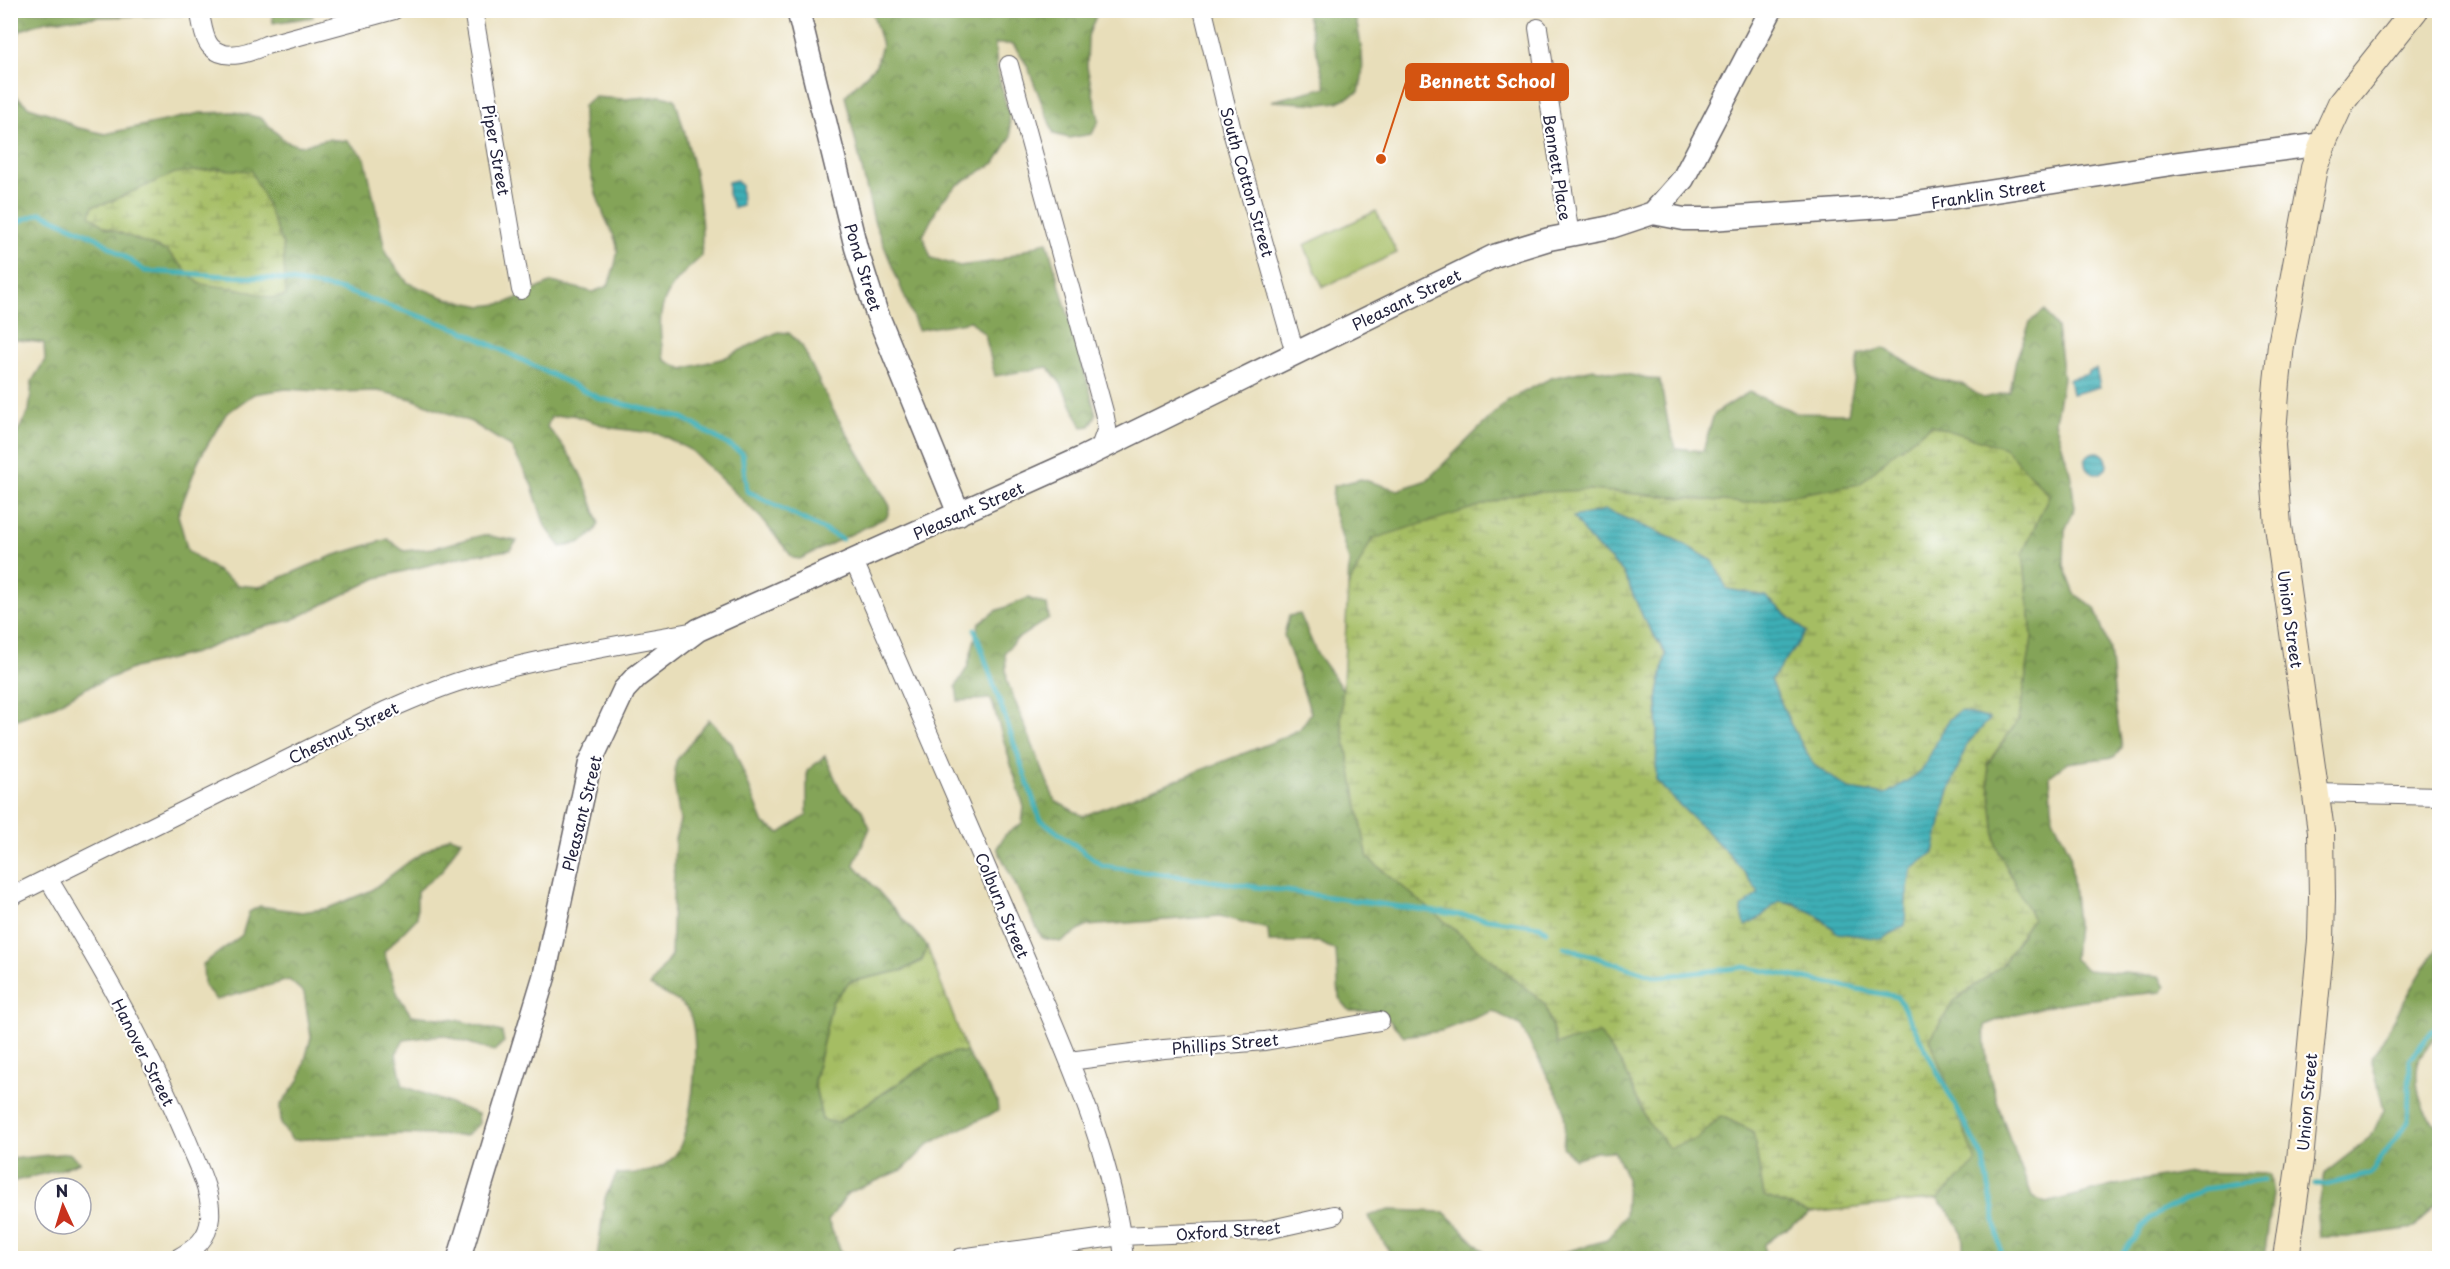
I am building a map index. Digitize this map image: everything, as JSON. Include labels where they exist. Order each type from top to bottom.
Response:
[{"type":"main road","name":"Union Street","points":[[2286,1258],[2300,1160],[2322,926],[2321,831],[2278,526],[2272,445],[2281,345],[2314,168],[2323,144],[2341,104],[2415,10]]},
{"type":"street","points":[[199,10],[210,46],[219,52],[232,54],[248,53],[266,45],[394,10]]},
{"type":"street","name":"Piper Street","points":[[473,10],[521,290]]},
{"type":"street","name":"Pond Street","points":[[798,10],[856,248],[876,311],[959,514]]},
{"type":"street","name":"South Cotton Street","points":[[1203,10],[1234,138],[1295,353]]},
{"type":"street","points":[[1653,213],[1683,179],[1771,10]]},
{"type":"street","name":"Bennett Place","points":[[1538,27],[1570,236]]},
{"type":"street","points":[[1009,65],[1104,412],[1107,428],[1099,450]]},
{"type":"street","name":"Franklin Street","points":[[1653,213],[1684,219],[1710,219],[1880,208],[2323,144]]},
{"type":"street","name":"Pleasant Street","points":[[459,1258],[544,977],[590,763],[624,690],[649,665],[698,630],[1099,450],[1494,256],[1611,227],[1653,213]]},
{"type":"street","name":"Colburn Street","points":[[854,561],[1095,1125],[1111,1183],[1124,1258]]},
{"type":"street","name":"Chestnut Street","points":[[10,897],[49,880],[385,711],[430,692],[492,673],[579,653],[698,630]]},
{"type":"street","points":[[2316,793],[2439,796]]},
{"type":"street","name":"Hanover Street","points":[[49,880],[130,1022],[182,1126],[208,1197],[210,1217],[207,1234],[192,1251],[178,1258]]},
{"type":"street","name":"Phillips Street","points":[[1069,1061],[1164,1049],[1265,1041],[1380,1021]]},
{"type":"street","name":"Oxford Street","points":[[960,1258],[1121,1236],[1267,1230],[1334,1215]]},
{"type":"green space","points":[[11,11],[183,11],[182,15],[46,21],[21,30],[15,38],[16,56],[11,76]]},
{"type":"green space","points":[[272,11],[312,11],[313,17],[273,23]]},
{"type":"green space","points":[[872,11],[1098,11],[1088,36],[1087,67],[1099,120],[1092,134],[1069,138],[1054,134],[1027,65],[1013,44],[995,44],[997,70],[1009,115],[1011,137],[995,163],[956,186],[940,203],[923,236],[931,258],[959,266],[998,261],[1047,241],[1096,415],[1090,426],[1082,427],[1061,384],[1048,367],[995,376],[985,335],[971,321],[918,330],[874,221],[845,96],[876,65],[882,45]]},
{"type":"green space","points":[[1306,11],[1354,11],[1363,62],[1359,92],[1338,102],[1321,104],[1271,101],[1326,87]]},
{"type":"green space","points":[[11,76],[13,93],[29,107],[54,115],[75,127],[105,134],[200,113],[235,112],[261,118],[285,141],[300,146],[327,139],[348,141],[365,158],[386,254],[408,283],[448,299],[483,306],[506,303],[552,282],[593,292],[608,286],[616,262],[617,249],[591,176],[584,133],[583,106],[593,97],[624,99],[661,96],[675,99],[696,176],[702,237],[701,257],[677,280],[664,302],[660,326],[664,360],[683,369],[724,358],[778,332],[789,333],[802,346],[833,410],[890,506],[887,517],[800,559],[793,558],[761,518],[692,451],[660,434],[612,428],[573,415],[551,417],[547,427],[566,449],[579,472],[599,524],[588,538],[573,545],[561,547],[545,526],[531,483],[511,447],[471,422],[412,399],[378,391],[334,392],[286,389],[254,394],[226,414],[199,459],[178,515],[188,551],[238,585],[259,587],[332,556],[388,539],[404,551],[433,548],[483,535],[517,541],[510,550],[465,556],[377,578],[292,620],[256,629],[195,653],[134,668],[84,689],[56,705],[14,720],[11,728],[11,444],[29,411],[32,381],[45,360],[44,343],[11,339]]},
{"type":"green space","points":[[218,169],[251,171],[283,245],[286,296],[272,298],[240,289],[200,284],[167,251],[105,227],[90,215],[93,206],[107,203],[175,173]]},
{"type":"green space","points":[[1376,211],[1397,253],[1323,287],[1304,245]]},
{"type":"green space","points":[[2045,310],[2057,328],[2063,378],[2055,422],[2070,472],[2075,508],[2065,530],[2064,566],[2075,594],[2095,608],[2110,650],[2122,748],[2114,757],[2067,763],[2050,776],[2053,818],[2070,852],[2077,924],[2074,959],[2087,970],[2159,976],[2165,986],[2162,992],[2050,1006],[1985,1025],[1985,1044],[1993,1088],[2032,1197],[2046,1203],[2116,1185],[2190,1172],[2270,1174],[2273,1194],[2264,1258],[1962,1258],[1961,1232],[1954,1218],[1937,1199],[1975,1163],[1930,1039],[1954,1001],[2002,965],[2032,918],[1996,846],[1987,764],[2019,719],[2032,637],[2023,552],[2049,495],[1931,425],[1891,455],[1860,484],[1744,503],[1588,490],[1372,539],[1348,587],[1349,561],[1332,505],[1333,486],[1361,479],[1398,490],[1427,480],[1508,400],[1551,378],[1594,369],[1660,380],[1669,428],[1676,448],[1703,451],[1714,414],[1749,392],[1797,413],[1848,414],[1859,355],[1884,348],[1933,378],[1962,384],[1983,398],[2010,392],[2016,360],[2030,322]]},
{"type":"green space","points":[[1931,425],[2005,448],[2049,495],[2023,552],[2032,637],[2019,719],[1987,764],[1996,846],[2032,918],[2002,965],[1954,1001],[1930,1039],[1976,1163],[1937,1199],[1811,1213],[1764,1196],[1753,1131],[1721,1116],[1697,1139],[1669,1148],[1646,1119],[1624,1068],[1600,1034],[1557,1044],[1545,1004],[1368,858],[1341,720],[1348,587],[1372,539],[1522,493],[1588,490],[1744,503],[1860,484],[1891,455]],"holes":[[[1606,510],[1678,541],[1713,561],[1727,589],[1765,596],[1806,631],[1771,680],[1791,725],[1814,765],[1849,789],[1885,795],[1922,772],[1949,719],[1960,711],[1990,719],[1967,744],[1947,796],[1934,852],[1911,870],[1906,899],[1905,925],[1838,933],[1811,912],[1779,901],[1757,920],[1741,908],[1759,893],[1748,877],[1723,848],[1656,780],[1658,694],[1666,655],[1644,619],[1623,572],[1589,539],[1574,517]]]},
{"type":"green space","points":[[1028,598],[1047,605],[1049,618],[1017,639],[1005,652],[1007,681],[1055,801],[1083,816],[1273,742],[1300,729],[1311,713],[1284,635],[1289,616],[1300,614],[1317,654],[1343,690],[1341,720],[1368,858],[1545,1004],[1557,1044],[1600,1033],[1624,1068],[1646,1119],[1697,1139],[1721,1116],[1753,1131],[1764,1196],[1811,1213],[1764,1244],[1765,1258],[1543,1258],[1607,1240],[1625,1215],[1627,1179],[1614,1151],[1595,1152],[1575,1159],[1563,1147],[1565,1123],[1563,1105],[1520,1025],[1493,1011],[1441,1031],[1404,1036],[1380,1011],[1350,1011],[1339,998],[1336,951],[1319,942],[1269,942],[1268,929],[1220,916],[1087,926],[1060,942],[1042,938],[997,848],[1005,835],[1022,823],[1024,807],[991,699],[958,701],[956,686],[967,668],[979,623],[996,611]]},
{"type":"green space","points":[[709,719],[732,744],[764,824],[780,833],[807,815],[807,771],[825,756],[841,791],[862,810],[870,828],[854,864],[927,946],[922,960],[904,970],[849,982],[832,1002],[814,1081],[822,1120],[838,1123],[935,1059],[955,1052],[967,1053],[997,1101],[998,1111],[929,1144],[904,1169],[848,1193],[828,1221],[841,1251],[849,1258],[597,1258],[605,1198],[617,1174],[649,1171],[669,1161],[681,1144],[691,1105],[695,1058],[691,1019],[683,1005],[650,986],[671,956],[675,839],[680,821],[674,782],[676,761]]},
{"type":"green space","points":[[450,836],[461,840],[442,871],[417,891],[417,918],[384,952],[398,995],[411,1015],[457,1020],[502,1032],[504,1042],[494,1051],[443,1035],[404,1040],[396,1054],[403,1086],[478,1114],[479,1124],[465,1136],[401,1134],[292,1140],[281,1125],[280,1106],[300,1079],[311,1037],[304,993],[289,980],[216,1000],[204,985],[203,964],[242,935],[249,912],[260,906],[302,912],[328,908],[370,891],[411,860]]},
{"type":"green space","points":[[927,946],[967,1053],[955,1052],[837,1123],[822,1120],[814,1082],[832,1002],[849,982],[904,970],[922,961]]},
{"type":"green space","points":[[2439,946],[2439,1034],[2419,1059],[2417,1077],[2423,1106],[2432,1121],[2439,1126],[2439,1203],[2435,1204],[2415,1228],[2347,1237],[2319,1237],[2317,1217],[2325,1173],[2371,1137],[2384,1109],[2371,1058]]},
{"type":"green space","points":[[69,1153],[80,1162],[59,1170],[11,1182],[11,1159]]},
{"type":"green space","points":[[1390,1210],[1444,1212],[1490,1258],[1393,1258],[1368,1216]]},
{"type":"water","points":[[736,180],[741,185],[742,205],[734,208],[728,194],[728,182]]},
{"type":"water","points":[[2096,369],[2100,387],[2072,394],[2069,379],[2089,374],[2089,371]]},
{"type":"water","points":[[2096,452],[2106,459],[2107,463],[2100,473],[2096,474],[2086,467],[2085,463],[2092,453]]},
{"type":"water","points":[[1606,510],[1678,541],[1713,561],[1727,589],[1765,596],[1806,632],[1771,680],[1791,725],[1814,765],[1849,789],[1885,795],[1921,772],[1949,719],[1960,711],[1990,719],[1967,744],[1947,796],[1934,852],[1911,870],[1906,899],[1905,925],[1882,939],[1838,933],[1821,918],[1795,903],[1779,901],[1757,920],[1745,926],[1741,908],[1759,893],[1736,862],[1656,780],[1658,694],[1666,654],[1644,619],[1623,572],[1589,539],[1573,517]]},
{"type":"waterway","points":[[10,225],[41,213],[97,238],[145,271],[279,279],[342,290],[461,330],[601,399],[683,418],[742,453],[747,491],[842,539]]},
{"type":"waterway","points":[[975,630],[1040,819],[1103,866],[1540,926],[1546,931]]},
{"type":"waterway","points":[[1564,947],[1657,977],[1745,967],[1898,997],[1984,1160],[2002,1258]]},
{"type":"waterway","points":[[2315,1184],[2329,1184],[2370,1174],[2408,1122],[2410,1059],[2440,1021]]},
{"type":"waterway","points":[[2119,1258],[2150,1218],[2204,1189],[2264,1180]]},
{"type":"place","name":"Bennett School","points":[[1381,159]]}]
